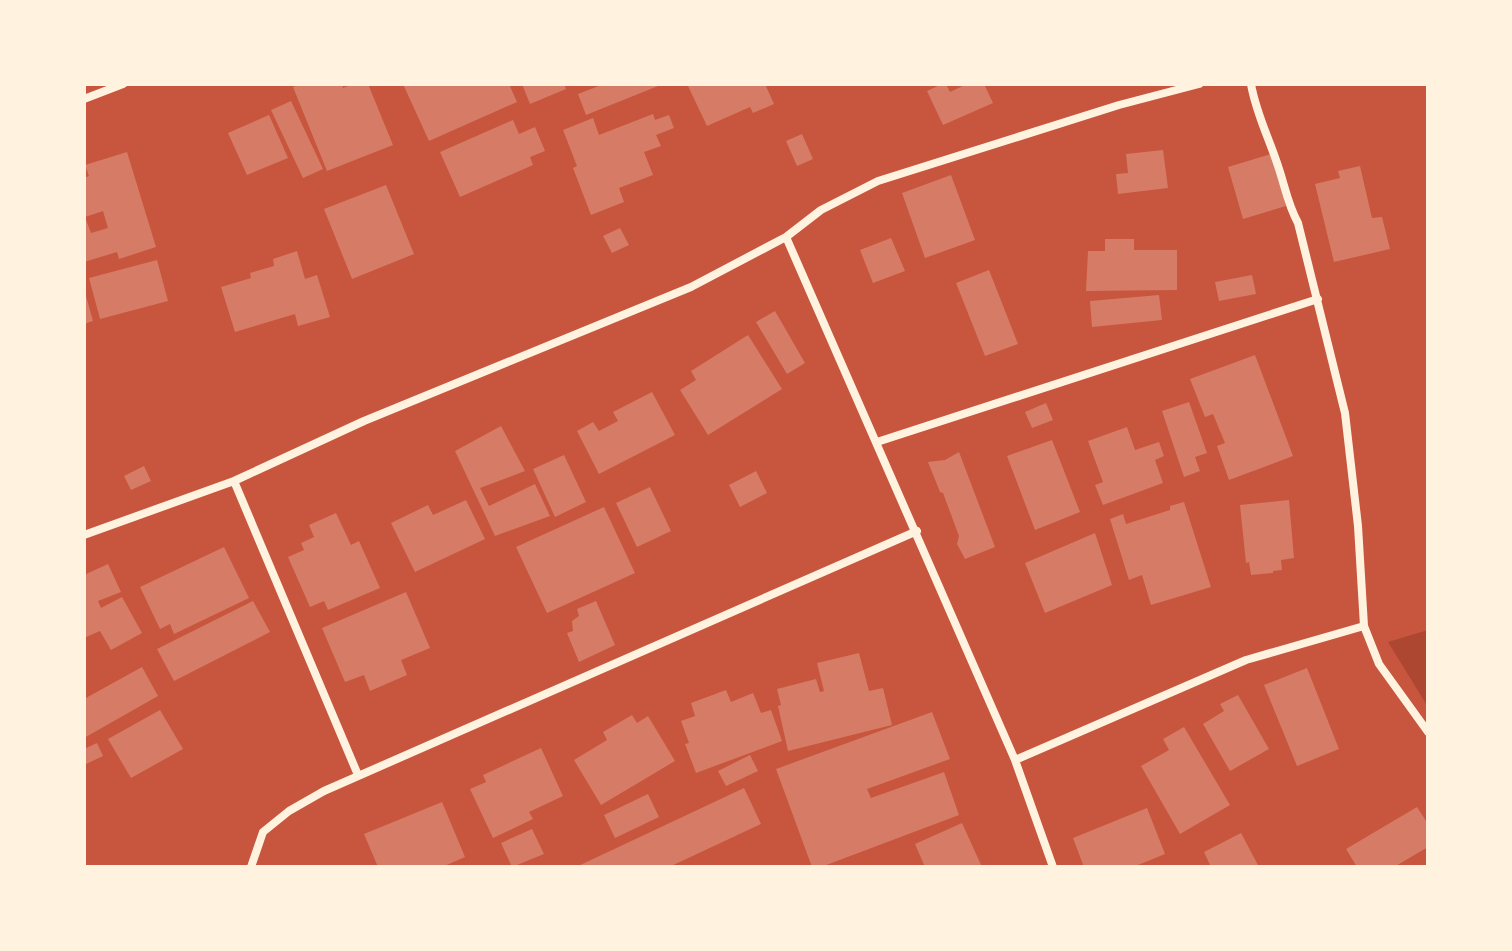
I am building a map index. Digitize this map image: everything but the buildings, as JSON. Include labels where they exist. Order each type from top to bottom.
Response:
[{"type":"street","points":[[84,99],[123,84]]},
{"type":"street","points":[[84,535],[234,481],[364,421],[691,287],[786,237],[821,210],[878,181],[1119,105],[1199,84]]},
{"type":"street","points":[[1251,84],[1254,102],[1289,206],[1298,223],[1345,413],[1358,526],[1364,626],[1379,664],[1428,732]]},
{"type":"street","points":[[786,237],[1015,760],[1053,867]]},
{"type":"street","points":[[877,442],[1318,299]]},
{"type":"street","points":[[234,481],[358,775]]},
{"type":"street","points":[[251,867],[263,832],[289,811],[358,775],[917,531]]},
{"type":"street","points":[[1015,760],[1246,660],[1364,626]]},
{"type":"shaded area","points":[[1428,630],[1428,707],[1388,642]]}]
